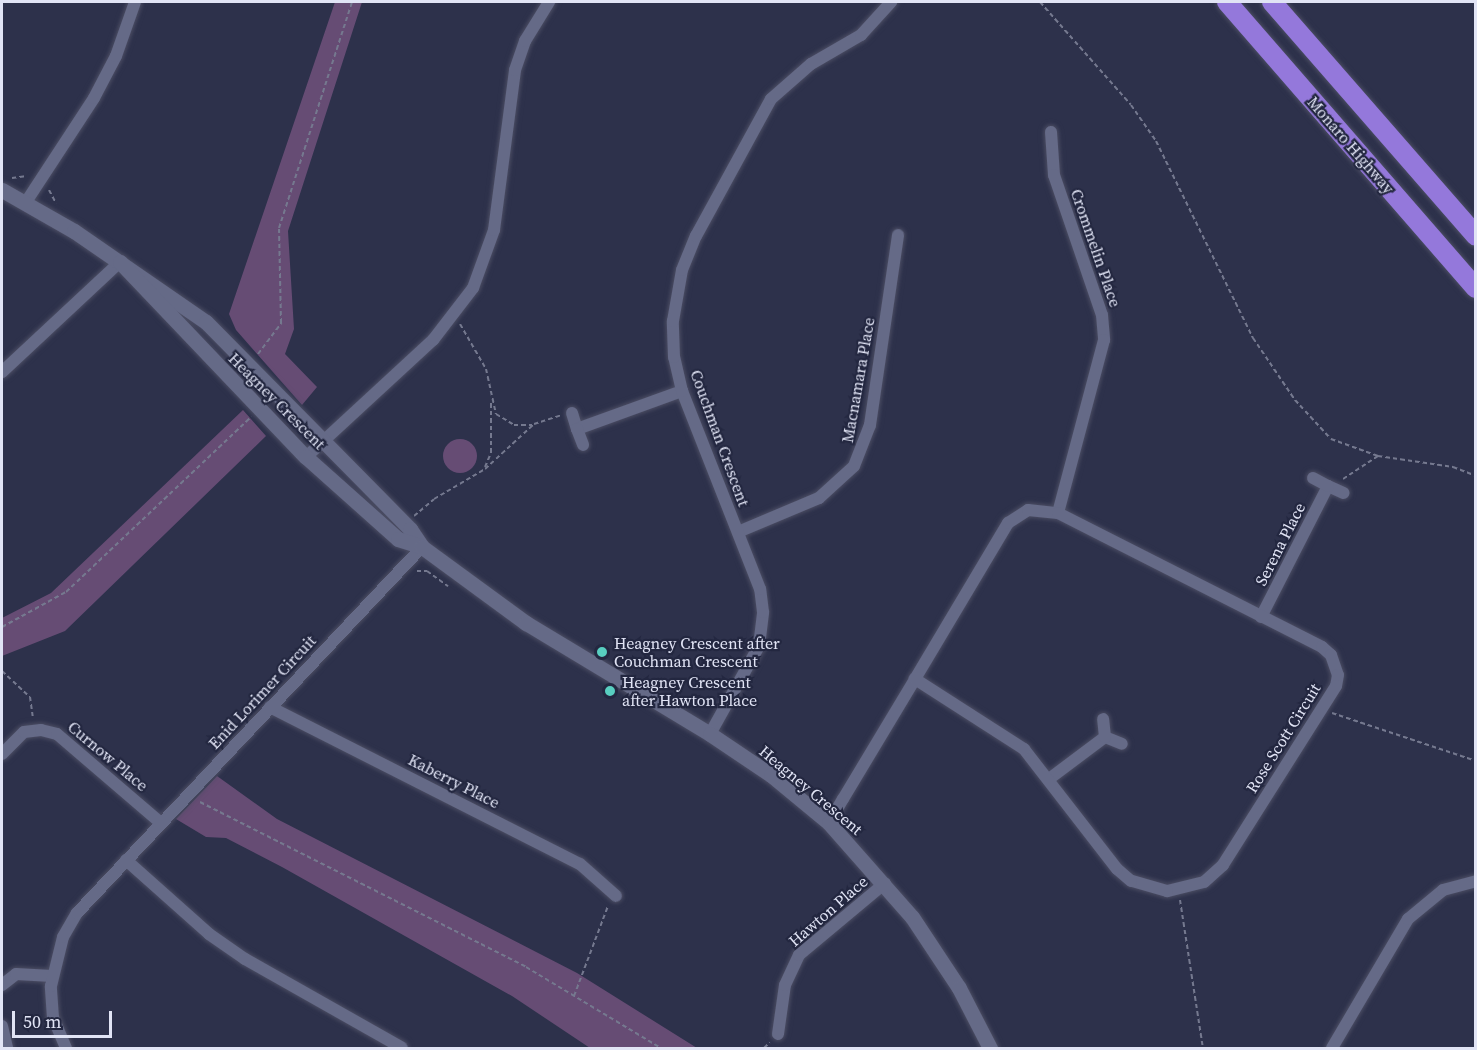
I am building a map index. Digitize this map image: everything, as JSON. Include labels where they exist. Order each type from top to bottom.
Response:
[{"type":"highway","name":"Monaro Highway","points":[[1227,2],[1476,288]]},
{"type":"highway","points":[[1272,2],[1476,236]]},
{"type":"street","points":[[26,202],[94,98],[116,56],[135,2]]},
{"type":"street","points":[[306,457],[453,318],[486,260],[494,230],[515,70],[525,41],[549,2]]},
{"type":"street","name":"Couchman Crescent","points":[[710,734],[749,667],[763,623],[760,589],[682,391],[674,357],[673,321],[682,270],[757,120],[789,80],[861,35],[891,2]]},
{"type":"street","name":"Crommelin Place","points":[[1051,132],[1054,176],[1102,315],[1104,340],[1058,513]]},
{"type":"street","name":"Heagney Crescent","points":[[5,184],[26,202],[120,262],[206,322],[405,524],[422,547],[526,623],[710,734],[771,775],[829,824],[885,883],[936,951],[990,1048]]},
{"type":"street","name":"Macnamara Place","points":[[738,532],[819,498],[846,475],[865,447],[898,235]]},
{"type":"street","points":[[2,372],[120,262]]},
{"type":"street","name":"Heagney Crescent","points":[[120,262],[306,457],[398,539],[422,547]]},
{"type":"street","points":[[578,429],[682,391]]},
{"type":"street","points":[[572,413],[583,445]]},
{"type":"street","points":[[1313,478],[1336,490]]},
{"type":"street","name":"Serena Place","points":[[1262,617],[1336,490]]},
{"type":"street","name":"Rose Scott Circuit","points":[[829,824],[915,679],[1008,523],[1028,510],[1058,513],[1262,617],[1331,655],[1338,675],[1321,709],[1223,865],[1204,882],[1179,890],[1148,888],[1117,869],[1049,779],[1004,734],[915,679]]},
{"type":"street","name":"Enid Lorimer Circuit","points":[[66,1048],[53,1018],[52,976],[63,936],[77,913],[422,547]]},
{"type":"street","name":"Kaberry Place","points":[[270,707],[580,864],[616,896]]},
{"type":"street","points":[[1103,719],[1105,737]]},
{"type":"street","points":[[2,754],[15,738],[34,731]]},
{"type":"street","name":"Curnow Place","points":[[34,731],[57,734],[66,740],[161,823]]},
{"type":"street","points":[[1049,779],[1105,737]]},
{"type":"street","points":[[1105,737],[1122,744]]},
{"type":"street","points":[[126,860],[209,934],[245,960],[402,1048]]},
{"type":"street","points":[[1332,1048],[1408,919],[1443,890],[1476,881]]},
{"type":"street","name":"Hawton Place","points":[[778,1034],[785,985],[799,955],[885,883]]},
{"type":"street","points":[[2,985],[16,974],[52,976]]},
{"type":"street","points":[[2,1026],[7,1048]]},
{"type":"path","points":[[1040,2],[1131,105],[1156,141],[1253,338],[1295,400],[1331,439],[1378,456],[1453,467],[1476,476]]},
{"type":"path","points":[[5,184],[31,173]]},
{"type":"path","points":[[453,318],[477,349],[486,369],[490,397],[491,453],[484,470]]},
{"type":"path","points":[[490,397],[502,420],[514,426],[534,424],[572,413]]},
{"type":"path","points":[[244,407],[253,416]]},
{"type":"path","points":[[405,524],[434,499],[484,470],[534,424]]},
{"type":"path","points":[[1336,490],[1344,478],[1378,456]]},
{"type":"path","points":[[411,573],[427,571],[450,586]]},
{"type":"path","points":[[2,671],[30,697],[34,731]]},
{"type":"path","points":[[1321,709],[1476,760]]},
{"type":"path","points":[[188,794],[526,967],[661,1048]]},
{"type":"path","points":[[1179,890],[1203,1048]]},
{"type":"path","points":[[574,996],[605,911],[616,896]]},
{"type":"shaded area","points":[[335,2],[362,2],[288,231],[294,329],[285,354],[317,387],[302,405],[236,330],[229,314]]},
{"type":"shaded area","points":[[243,410],[266,436],[65,631],[2,656],[2,618],[51,593]]},
{"type":"shaded area","points":[[460,439],[472,444],[477,456],[472,468],[460,473],[448,468],[443,456],[448,444]]},
{"type":"shaded area","points":[[217,776],[277,819],[577,973],[697,1048],[590,1048],[512,996],[282,867],[226,838],[206,837],[176,819]]},
{"type":"place","name":"Heagney Crescent after Couchman Crescent","points":[[602,652]]},
{"type":"place","name":"Heagney Crescent after Hawton Place","points":[[610,691]]}]
